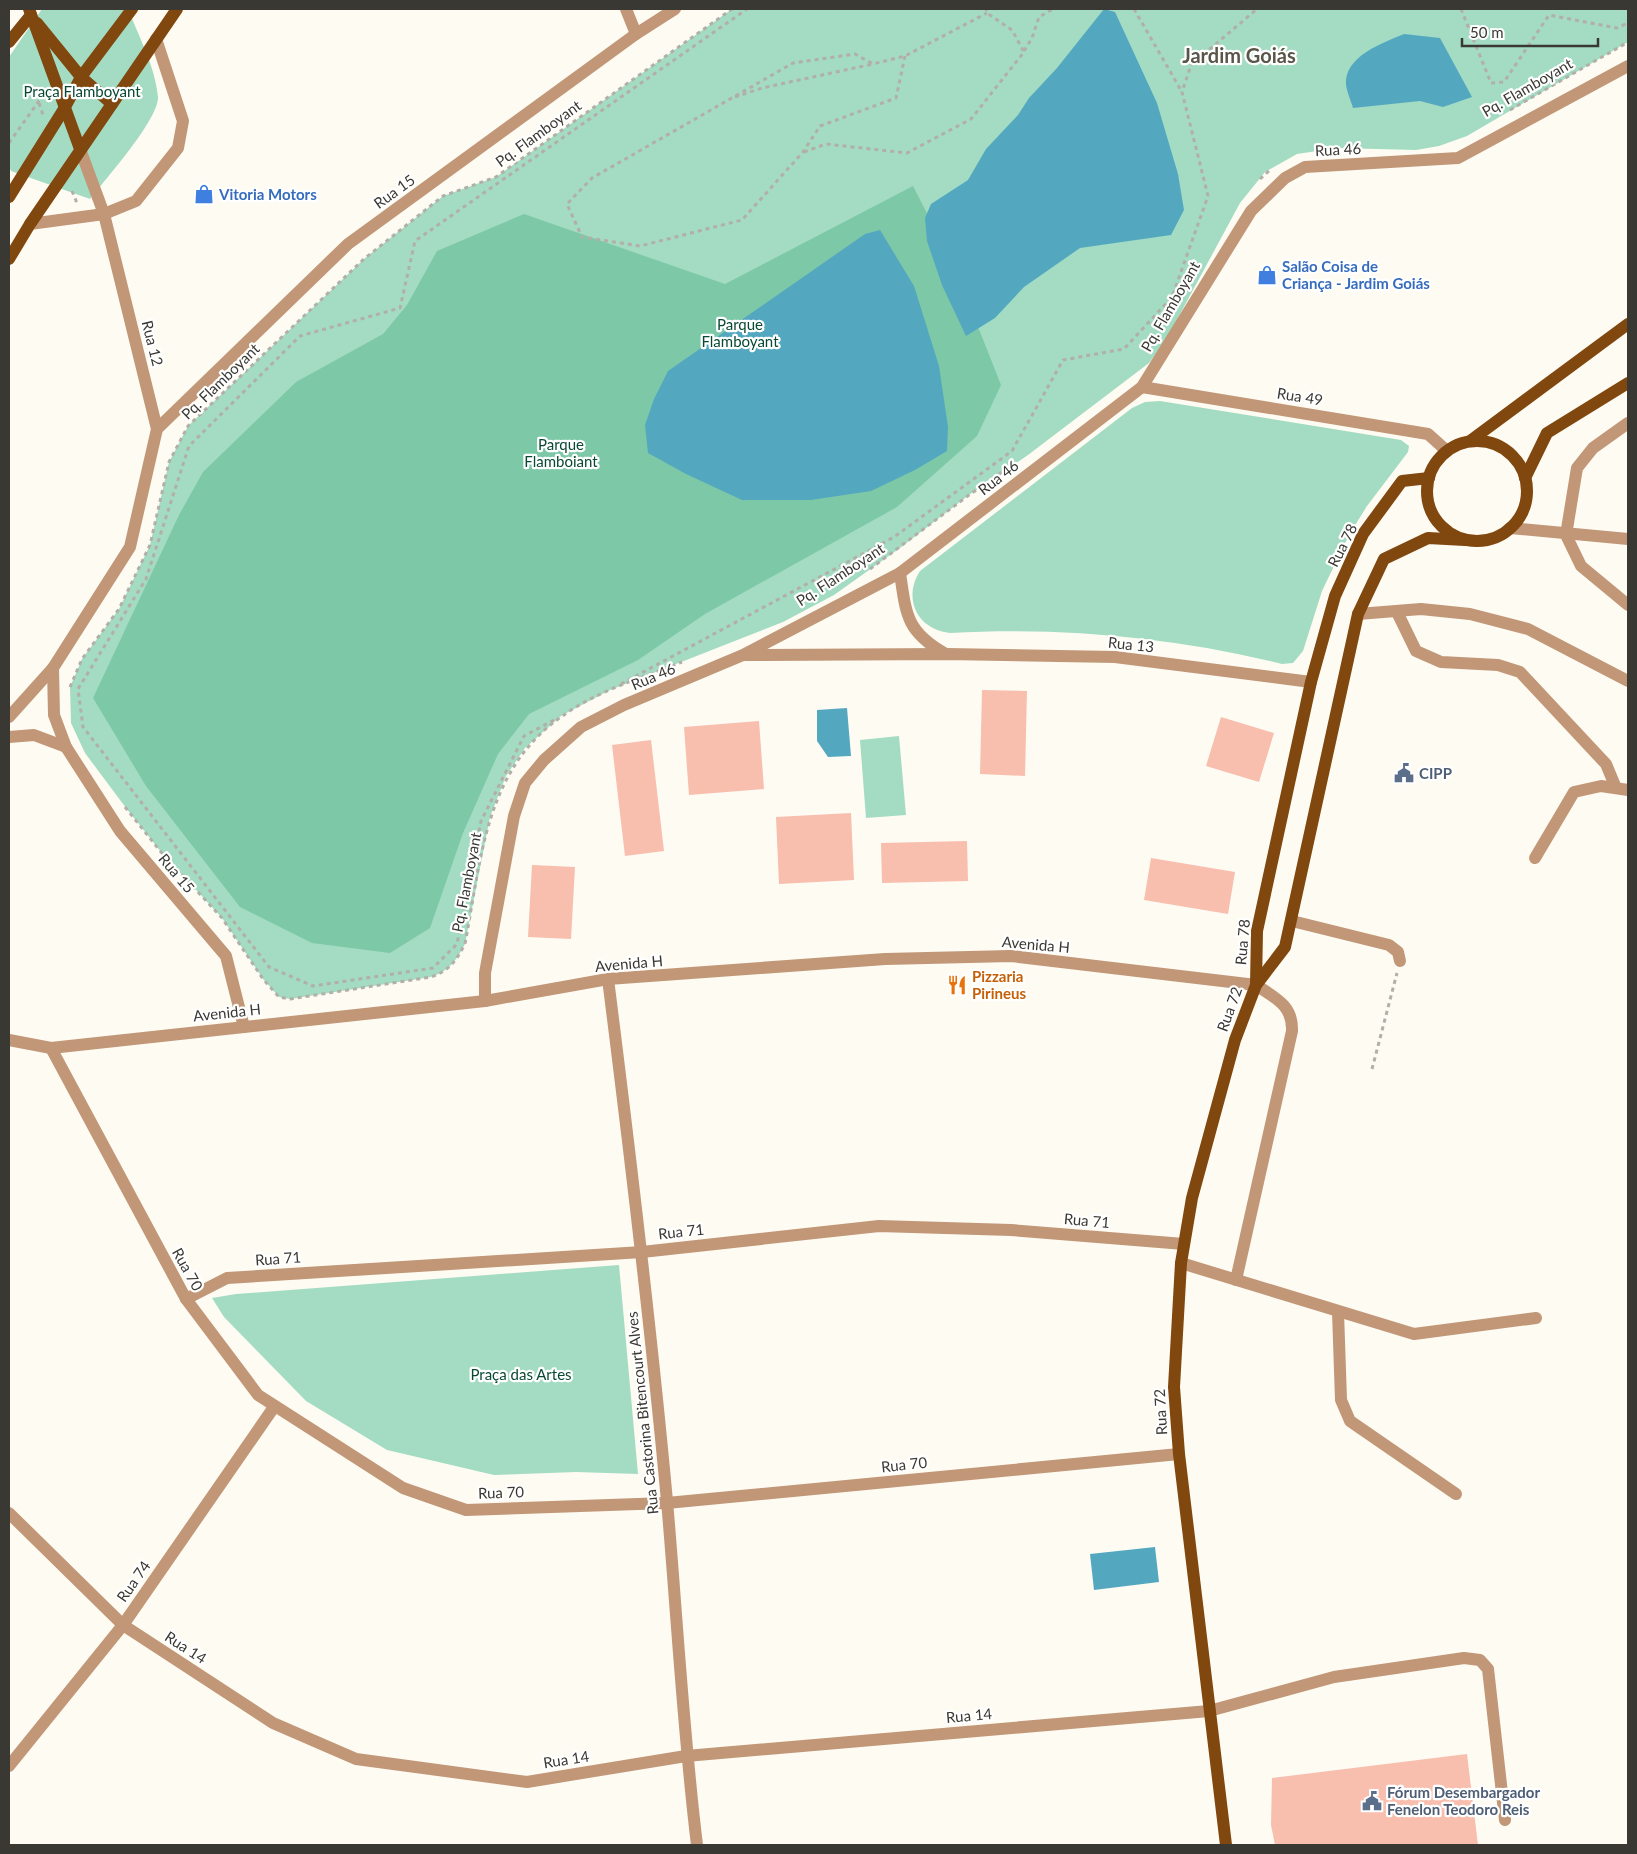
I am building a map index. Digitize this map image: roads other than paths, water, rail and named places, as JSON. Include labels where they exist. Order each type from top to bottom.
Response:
[{"type":"main road","points":[[9,197],[64,109],[81,77],[132,9]]},
{"type":"main road","points":[[9,259],[30,224],[176,9]]},
{"type":"main road","points":[[9,42],[30,12],[81,77],[112,104]]},
{"type":"main road","name":"Rua 12","points":[[30,12],[80,150]]},
{"type":"main road","points":[[1628,324],[1470,442],[1447,451],[1436,463],[1429,478],[1429,501],[1438,523],[1450,533],[1465,540],[1481,541],[1497,537],[1510,528],[1525,505],[1525,478],[1547,433],[1628,382]]},
{"type":"main road","points":[[1470,442],[1484,442],[1498,446],[1514,459],[1525,478]]},
{"type":"main road","name":"Rua 78","points":[[1256,985],[1257,930],[1311,682],[1334,596],[1363,534],[1402,481],[1429,478]]},
{"type":"main road","name":"Rua 78","points":[[1256,985],[1285,948],[1358,614],[1384,559],[1428,538],[1465,540]]},
{"type":"main road","name":"Rua 72","points":[[1226,1845],[1179,1454],[1174,1387],[1181,1263],[1192,1198],[1235,1040],[1256,985]]},
{"type":"street","points":[[626,9],[636,34]]},
{"type":"street","name":"Rua 15","points":[[157,428],[348,244],[636,34],[675,9]]},
{"type":"street","points":[[30,224],[104,214],[136,201],[178,148],[183,121],[156,39]]},
{"type":"street","name":"Rua 46","points":[[485,1000],[485,973],[514,816],[525,783],[544,760],[581,727],[743,654],[900,573],[1142,387],[1251,211],[1285,178],[1305,167],[1458,158],[1628,66]]},
{"type":"street","name":"Rua 12","points":[[53,668],[130,547],[157,428],[104,214],[80,150]]},
{"type":"street","name":"Rua 49","points":[[1142,387],[1428,434],[1447,451]]},
{"type":"street","points":[[1628,423],[1593,448],[1577,468],[1566,535],[1581,566],[1628,605]]},
{"type":"street","points":[[1510,528],[1566,535],[1628,539]]},
{"type":"street","name":"Rua 13","points":[[900,573],[908,620],[924,641],[946,654]]},
{"type":"street","points":[[1358,614],[1421,609],[1470,614],[1528,629],[1628,681]]},
{"type":"street","points":[[1397,612],[1416,650],[1441,662],[1498,665],[1520,672],[1606,764],[1622,789]]},
{"type":"street","name":"Rua 13","points":[[743,654],[946,654],[1115,657],[1311,682]]},
{"type":"street","points":[[9,714],[53,668]]},
{"type":"street","name":"Rua 15","points":[[53,668],[54,716],[66,747],[120,831],[226,956],[244,1026]]},
{"type":"street","points":[[9,737],[34,735],[66,747]]},
{"type":"street","points":[[1535,858],[1574,792],[1601,786],[1622,789]]},
{"type":"street","points":[[1292,921],[1389,945],[1398,952],[1400,961]]},
{"type":"street","name":"Avenida H","points":[[9,1040],[51,1048],[485,1000],[608,980],[885,959],[1011,956],[1256,985]]},
{"type":"street","name":"Rua Castorina Bitencourt Alves","points":[[608,980],[642,1252],[667,1503],[686,1756],[697,1845]]},
{"type":"street","points":[[1236,1280],[1292,1031],[1293,1019],[1284,1005],[1256,985]]},
{"type":"street","name":"Rua 70","points":[[51,1048],[186,1299],[258,1395],[402,1488],[466,1510],[667,1503],[1179,1454]]},
{"type":"street","name":"Rua 71","points":[[186,1299],[227,1278],[642,1252],[879,1226],[1011,1230],[1184,1244]]},
{"type":"street","points":[[1181,1263],[1414,1334],[1536,1318]]},
{"type":"street","points":[[1338,1312],[1341,1400],[1350,1421],[1456,1494]]},
{"type":"street","name":"Rua 74","points":[[9,1766],[123,1625],[274,1406]]},
{"type":"street","name":"Rua 14","points":[[9,1513],[123,1625],[273,1723],[356,1760],[527,1782],[686,1756],[1209,1711],[1334,1677],[1464,1658],[1480,1660],[1488,1670],[1505,1820]]},
{"type":"water","points":[[1104,9],[1115,12],[1157,103],[1178,174],[1184,210],[1171,235],[1080,248],[1024,287],[995,318],[966,336],[942,285],[927,241],[925,218],[931,204],[968,180],[986,149],[1018,115],[1029,98],[1057,68]]},
{"type":"water","points":[[1404,34],[1440,38],[1472,97],[1443,107],[1420,101],[1353,108],[1346,85],[1347,75],[1351,66],[1366,52]]},
{"type":"water","points":[[880,230],[914,286],[939,366],[948,427],[947,451],[915,470],[871,491],[811,500],[742,500],[686,474],[648,453],[645,425],[654,399],[668,371],[865,234]]},
{"type":"water","points":[[847,708],[851,756],[828,757],[817,741],[817,710]]},
{"type":"water","points":[[1155,1547],[1159,1582],[1094,1590],[1090,1554]]},
{"type":"place","name":"Vitoria Motors","points":[[204,194]]},
{"type":"place","name":"Salão Coisa de Criança - Jardim Goiás","points":[[1267,275]]},
{"type":"place","name":"CIPP","points":[[1404,773]]},
{"type":"place","name":"Pizzaria Pirineus","points":[[957,985]]},
{"type":"place","name":"Fórum Desembargador Fenelon Teodoro Reis","points":[[1372,1801]]},
{"type":"district","name":"Jardim Goiás","points":[[1239,55]]},
{"type":"park label","name":"Praça Flamboyant","points":[[82,91]]},
{"type":"park label","name":"Parque Flamboyant","points":[[740,332]]},
{"type":"park label","name":"Parque Flamboiant","points":[[561,452]]},
{"type":"park label","name":"Praça das Artes","points":[[521,1374]]}]
